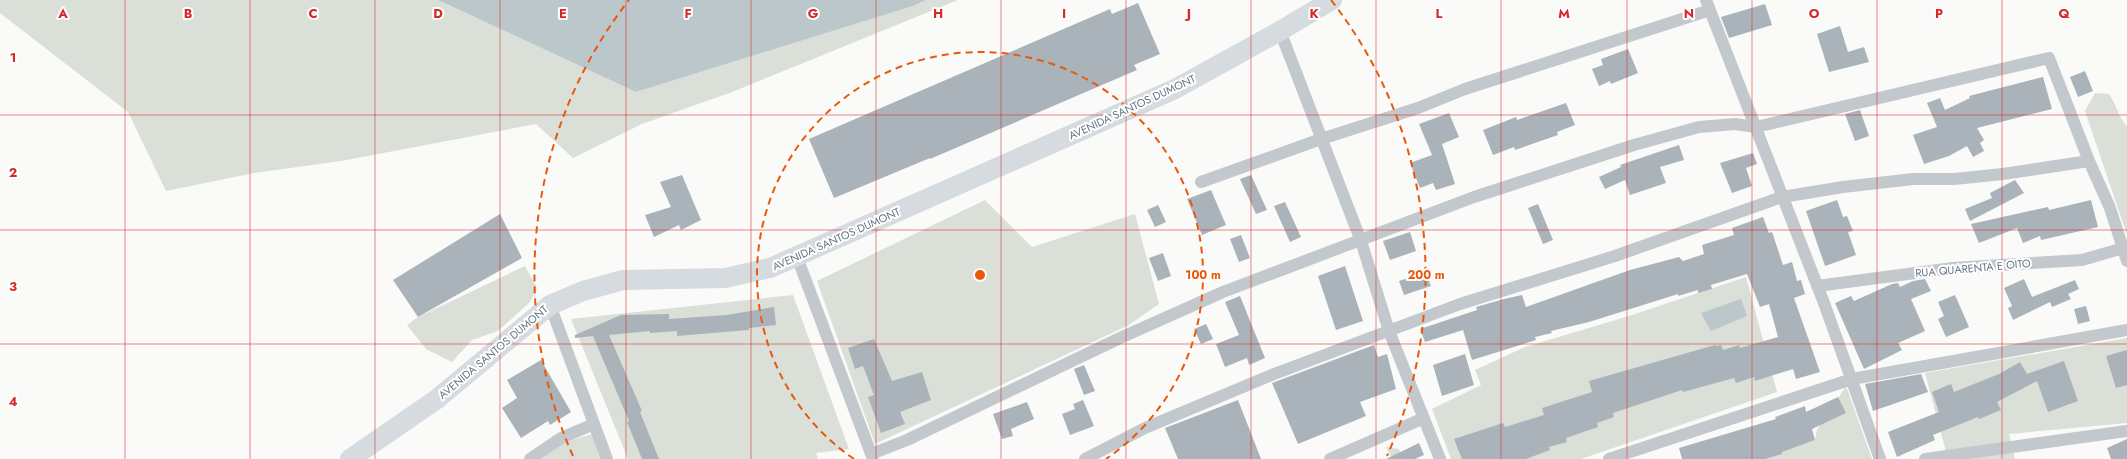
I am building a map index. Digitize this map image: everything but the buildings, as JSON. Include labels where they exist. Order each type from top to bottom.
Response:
[{"type":"main road","name":"AVENIDA SANTOS DUMONT","points":[[350,459],[437,399],[550,305],[583,291],[623,280],[726,278],[770,268],[1175,89],[1280,31],[1332,0]]},
{"type":"street","points":[[1201,182],[1321,139],[1418,108],[1465,89],[1708,5],[1817,286],[1880,459]]},
{"type":"street","points":[[1280,31],[1361,241],[1390,331],[1440,459]]},
{"type":"street","points":[[797,256],[872,457],[1120,338],[1223,292],[1474,197],[1699,127],[1734,124],[1756,127],[2049,58],[2089,161],[2110,208],[2125,247],[2127,261]]},
{"type":"street","points":[[1085,459],[1145,428],[1274,374],[1460,304],[1615,256],[1782,197],[1843,187],[1914,179],[1954,179],[2003,174],[2089,161]]},
{"type":"street","name":"RUA QUARENTA E OITO","points":[[1817,286],[1952,268],[2082,260],[2113,252],[2125,247]]},
{"type":"street","points":[[550,305],[607,459]]},
{"type":"street","points":[[1609,459],[1852,379],[2127,330]]},
{"type":"street","points":[[1330,459],[1424,418]]},
{"type":"street","points":[[530,459],[561,438],[594,424]]},
{"type":"street","points":[[1925,459],[2127,431]]},
{"type":"shaded area","points":[[0,0],[438,0],[636,92],[913,6],[926,0],[958,0],[732,92],[642,124],[573,158],[536,124],[341,161],[254,173],[166,191],[128,112],[0,13]]},
{"type":"shaded area","points":[[438,0],[926,0],[913,6],[636,92]]},
{"type":"shaded area","points":[[2095,93],[2109,94],[2127,126],[2127,235],[2085,111]]},
{"type":"shaded area","points":[[985,200],[1032,247],[1135,214],[1159,304],[1129,325],[875,444],[817,281]]},
{"type":"shaded area","points":[[525,266],[537,288],[530,302],[498,331],[472,340],[452,362],[426,349],[407,325],[418,317]]},
{"type":"shaded area","points":[[1746,277],[1777,392],[1581,459],[1451,459],[1432,409],[1481,385],[1475,370],[1525,347],[1629,316]]},
{"type":"shaded area","points":[[793,295],[849,449],[816,453],[818,459],[628,459],[571,319]]},
{"type":"shaded area","points":[[1741,299],[1747,316],[1711,331],[1701,313]]},
{"type":"shaded area","points":[[2127,338],[2127,423],[2009,434],[2015,459],[1948,459],[1925,373]]},
{"type":"shaded area","points":[[1846,386],[1872,459],[1761,459],[1815,440],[1817,430]]},
{"type":"shaded area","points":[[592,434],[602,459],[541,459],[562,443]]},
{"type":"shaded area","points":[[1386,447],[1399,449],[1403,459],[1392,459]]}]
